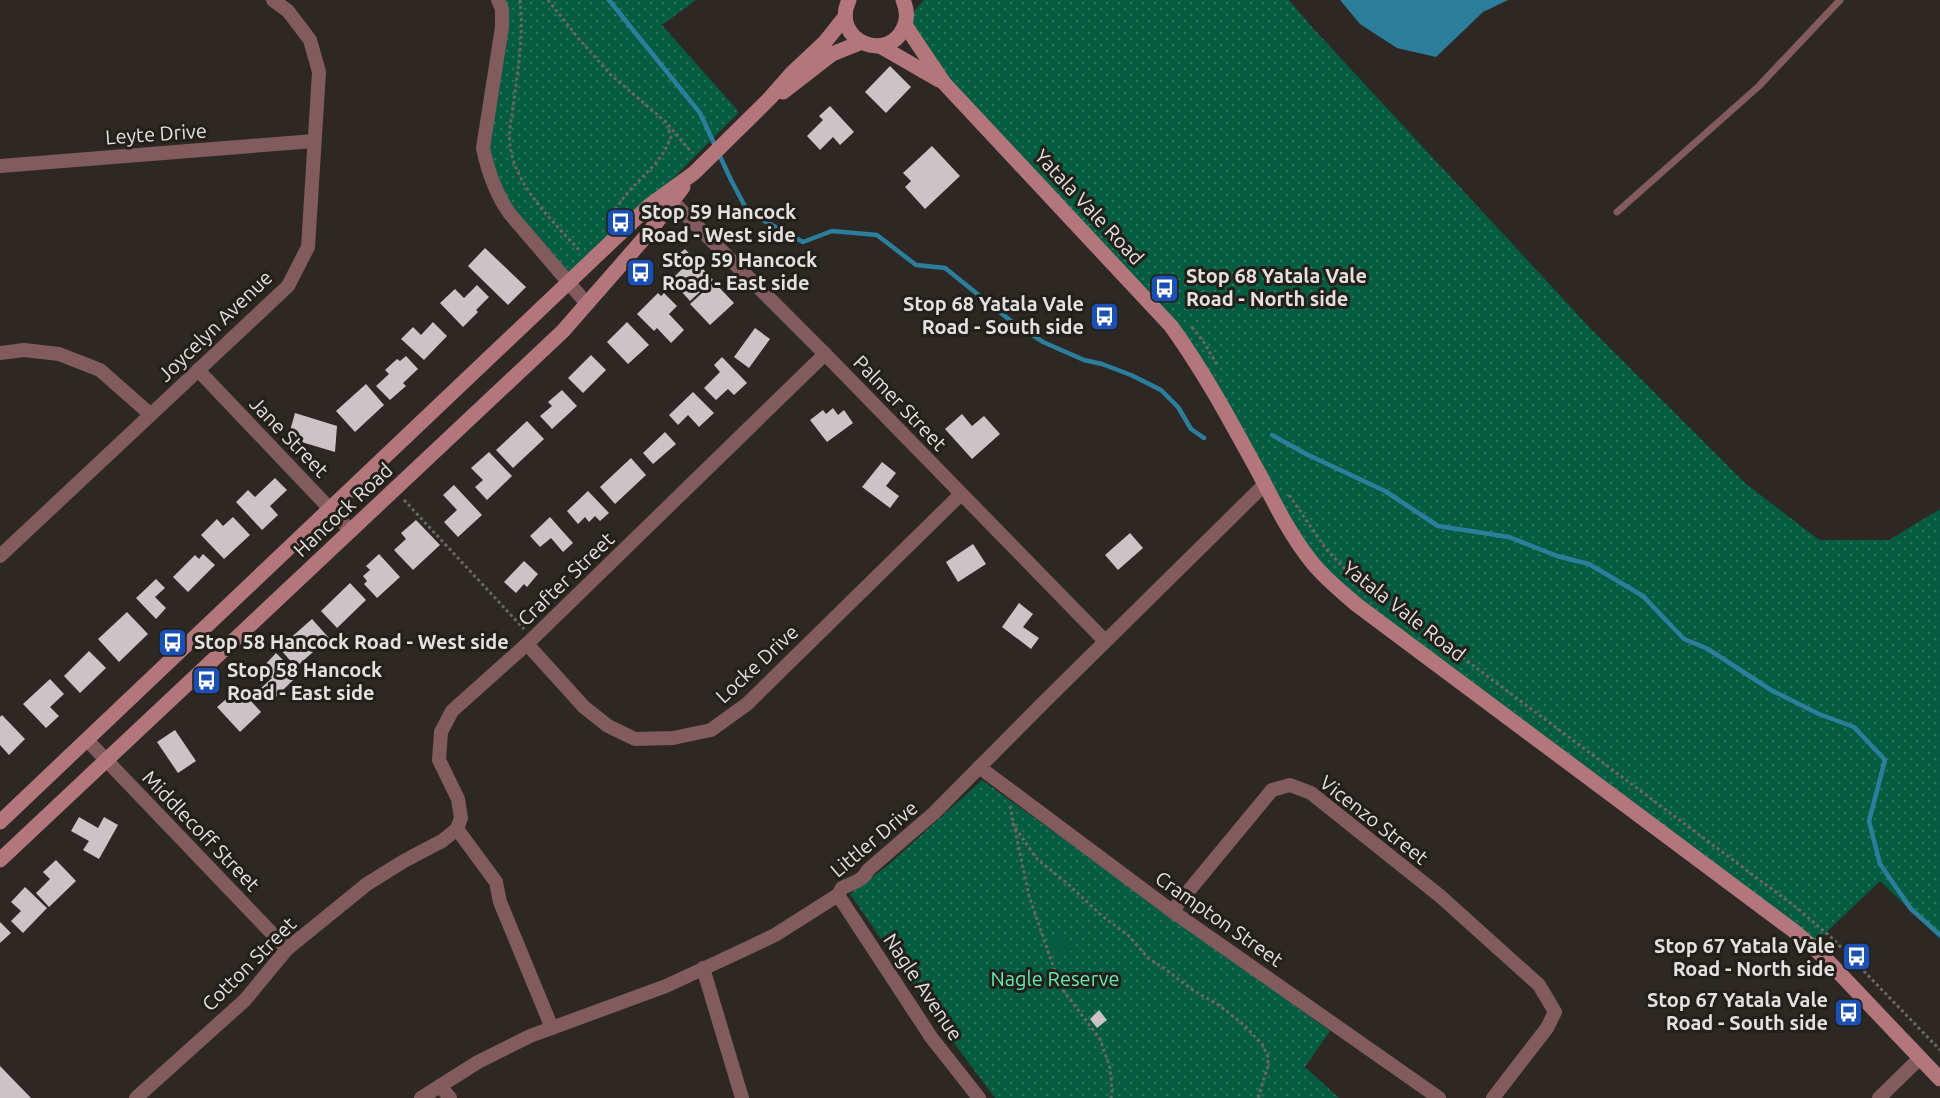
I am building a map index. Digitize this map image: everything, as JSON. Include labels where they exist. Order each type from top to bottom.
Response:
[{"type":"main road","name":"Hancock Road","points":[[0,860],[563,331],[647,235],[669,198],[825,42],[846,6]]},
{"type":"main road","points":[[846,6],[850,32],[861,42]]},
{"type":"main road","points":[[880,46],[890,43],[897,37],[907,9]]},
{"type":"main road","name":"Yatala Vale Road","points":[[907,9],[944,83],[1171,326],[1196,360],[1294,536],[1311,561],[1329,581],[1357,605],[1794,931],[1825,958],[1940,1079]]},
{"type":"main road","name":"Hancock Road","points":[[770,98],[789,89],[832,54],[861,42]]},
{"type":"main road","name":"Yatala Vale Road","points":[[861,42],[880,46],[944,83]]},
{"type":"main road","name":"Hancock Road","points":[[0,822],[650,205],[669,198]]},
{"type":"street","name":"Joycelyn Avenue","points":[[0,556],[288,286],[308,247],[318,72],[310,40],[290,5],[273,0]]},
{"type":"street","points":[[498,0],[502,9],[502,27],[483,147],[487,167],[499,199],[587,304]]},
{"type":"street","name":"Leyte Drive","points":[[0,166],[314,141]]},
{"type":"street","name":"Palmer Street","points":[[669,198],[1105,641]]},
{"type":"street","points":[[0,353],[24,350],[59,354],[100,370],[150,414]]},
{"type":"street","name":"Crafter Street","points":[[457,828],[461,818],[458,799],[439,760],[441,732],[452,711],[530,641],[825,354]]},
{"type":"street","name":"Jane Street","points":[[198,370],[351,531]]},
{"type":"street","name":"Littler Drive","points":[[421,1098],[478,1062],[530,1036],[666,986],[776,934],[838,895],[842,888],[859,882],[868,870],[934,813],[1264,484]]},
{"type":"street","name":"Locke Drive","points":[[530,641],[584,707],[608,726],[635,739],[673,738],[711,730],[747,704],[961,494]]},
{"type":"street","name":"Middlecoff Street","points":[[87,740],[287,950]]},
{"type":"street","name":"Crampton Street","points":[[979,767],[1172,911],[1439,1098]]},
{"type":"street","name":"Vicenzo Street","points":[[1172,911],[1272,790],[1290,785],[1311,793],[1440,896],[1539,985],[1556,1012],[1547,1028],[1493,1098]]},
{"type":"street","points":[[457,828],[496,882],[500,902],[552,1028]]},
{"type":"street","name":"Cotton Street","points":[[136,1098],[245,1000],[287,950],[367,884],[442,841],[457,828]]},
{"type":"street","name":"Nagle Avenue","points":[[838,895],[931,1037],[979,1098]]},
{"type":"street","points":[[703,968],[742,1098]]},
{"type":"street","points":[[1879,1098],[1920,1058]]},
{"type":"street","points":[[440,1086],[450,1098]]},
{"type":"lane","points":[[1617,212],[1759,86],[1840,0]]},
{"type":"path","points":[[520,0],[521,50],[510,129],[510,150],[516,169],[529,191],[591,263]]},
{"type":"path","points":[[548,0],[611,75],[666,122],[702,165]]},
{"type":"path","points":[[623,232],[614,221],[613,216],[618,203],[658,163],[671,137],[666,122]]},
{"type":"path","points":[[1188,323],[1203,341],[1218,367]]},
{"type":"path","points":[[1286,490],[1326,549],[1347,571],[1797,908],[1833,939],[1940,1050]]},
{"type":"path","points":[[402,498],[530,641]]},
{"type":"path","points":[[1013,793],[1009,805],[1029,896],[1060,986],[1100,1039],[1110,1068],[1111,1098]]},
{"type":"path","points":[[1012,823],[1037,859],[1102,916],[1129,936],[1149,959],[1191,989],[1220,1006],[1243,1024],[1262,1044],[1268,1057],[1268,1066],[1258,1098]]},
{"type":"green space","points":[[497,0],[696,0],[662,25],[739,112],[569,284],[528,236],[487,167]]},
{"type":"green space","points":[[924,0],[1289,0],[1591,329],[1745,483],[1819,540],[1889,540],[1940,509],[1940,939],[1880,881],[1811,947],[1311,561],[1196,360],[927,72],[906,20]]},
{"type":"green space","name":"Nagle Reserve","points":[[982,780],[1330,1031],[1305,1067],[1339,1098],[995,1098],[942,1027],[850,894],[888,865]]},
{"type":"green space","points":[[1065,934],[1073,950],[1055,957],[1048,941]]},
{"type":"water","points":[[1340,0],[1508,0],[1483,12],[1436,57],[1397,48],[1360,24]]},
{"type":"building","points":[[890,66],[911,87],[886,113],[865,92]]},
{"type":"building","points":[[830,106],[854,132],[840,145],[833,137],[820,150],[807,136],[823,120],[819,116]]},
{"type":"building","points":[[932,146],[960,176],[925,209],[905,187],[911,181],[903,173]]},
{"type":"building","points":[[485,248],[526,287],[508,305],[468,266]]},
{"type":"building","points":[[685,249],[713,280],[690,301],[671,280],[683,268],[674,258]]},
{"type":"building","points":[[714,282],[734,303],[710,325],[690,304]]},
{"type":"building","points":[[477,285],[489,297],[463,327],[440,303],[455,289],[464,298]]},
{"type":"building","points":[[658,293],[661,296],[664,293],[677,306],[669,314],[684,330],[671,343],[657,328],[654,331],[637,314]]},
{"type":"building","points":[[433,322],[447,336],[424,360],[401,339],[413,327],[421,335]]},
{"type":"building","points":[[627,322],[649,345],[628,364],[607,342]]},
{"type":"building","points":[[755,328],[770,339],[749,368],[734,357]]},
{"type":"building","points":[[591,355],[606,370],[583,393],[568,378]]},
{"type":"building","points":[[406,356],[418,369],[403,383],[406,386],[390,400],[376,386],[389,374],[385,370],[397,359],[400,361]]},
{"type":"building","points":[[722,357],[747,383],[734,395],[728,389],[716,400],[704,388],[720,372],[714,365]]},
{"type":"building","points":[[366,384],[384,405],[355,432],[336,411]]},
{"type":"building","points":[[562,390],[577,406],[552,429],[540,416],[552,406],[548,402]]},
{"type":"building","points":[[693,392],[714,413],[699,427],[688,415],[678,425],[669,415]]},
{"type":"building","points":[[833,408],[838,415],[844,410],[853,423],[827,442],[810,420],[823,410],[826,414]]},
{"type":"building","points":[[295,413],[337,426],[335,452],[288,438]]},
{"type":"building","points":[[962,414],[972,426],[984,416],[1000,434],[972,459],[945,429]]},
{"type":"building","points":[[527,421],[544,439],[513,468],[496,450]]},
{"type":"building","points":[[665,432],[676,444],[653,464],[643,453]]},
{"type":"building","points":[[489,452],[512,476],[487,500],[475,487],[483,480],[471,468]]},
{"type":"building","points":[[631,458],[646,475],[615,504],[600,487]]},
{"type":"building","points":[[882,462],[896,473],[886,486],[899,496],[890,508],[862,487]]},
{"type":"building","points":[[275,478],[287,490],[270,506],[278,515],[262,530],[236,502],[248,490],[255,497]]},
{"type":"building","points":[[454,485],[482,515],[458,537],[444,522],[457,510],[443,495]]},
{"type":"building","points":[[588,491],[609,513],[600,521],[595,516],[589,522],[585,517],[578,524],[567,511]]},
{"type":"building","points":[[233,517],[250,535],[224,559],[201,535],[217,519],[223,526]]},
{"type":"building","points":[[550,517],[573,543],[563,552],[551,538],[540,547],[530,536]]},
{"type":"building","points":[[416,520],[440,545],[413,570],[394,550],[406,539],[401,533]]},
{"type":"building","points":[[1130,533],[1143,548],[1118,570],[1105,555]]},
{"type":"building","points":[[973,544],[986,564],[958,582],[946,562]]},
{"type":"building","points":[[203,554],[215,565],[188,592],[173,577],[195,555],[199,559]]},
{"type":"building","points":[[379,554],[400,577],[377,598],[364,584],[367,581],[363,576],[370,570],[366,566]]},
{"type":"building","points":[[524,561],[538,574],[527,587],[524,584],[516,593],[504,582]]},
{"type":"building","points":[[156,579],[165,588],[155,597],[166,608],[156,619],[136,598]]},
{"type":"building","points":[[350,583],[366,600],[337,628],[321,611]]},
{"type":"building","points":[[1019,603],[1033,614],[1023,627],[1039,638],[1031,649],[1002,627]]},
{"type":"building","points":[[127,612],[148,634],[119,662],[98,639]]},
{"type":"building","points":[[312,619],[329,638],[296,667],[279,648]]},
{"type":"building","points":[[89,651],[106,668],[80,693],[64,676]]},
{"type":"building","points":[[276,653],[298,675],[273,700],[261,688],[272,678],[262,668]]},
{"type":"building","points":[[50,679],[64,694],[50,707],[59,716],[46,728],[23,704]]},
{"type":"building","points":[[239,688],[261,712],[240,732],[217,707]]},
{"type":"building","points":[[2,715],[25,739],[9,755],[0,745],[0,717]]},
{"type":"building","points":[[175,730],[196,761],[178,773],[157,742]]},
{"type":"building","points":[[79,817],[98,828],[104,817],[118,825],[99,859],[83,850],[89,841],[71,831]]},
{"type":"building","points":[[56,860],[76,881],[49,907],[36,893],[50,879],[43,872]]},
{"type":"building","points":[[25,887],[47,908],[23,933],[11,921],[21,911],[11,902]]},
{"type":"building","points":[[0,922],[11,933],[0,943]]},
{"type":"building","points":[[1099,1010],[1107,1020],[1097,1028],[1090,1019]]},
{"type":"building","points":[[0,1066],[31,1098],[0,1098]]},
{"type":"waterway","points":[[609,0],[700,113],[748,212],[803,242],[832,231],[877,235],[916,265],[945,268],[1011,321],[1043,342],[1084,360],[1131,375],[1161,390],[1178,407],[1191,429],[1204,438]]},
{"type":"waterway","points":[[1272,435],[1306,454],[1385,491],[1438,526],[1509,537],[1557,556],[1589,564],[1643,596],[1684,639],[1708,649],[1771,690],[1819,714],[1854,727],[1885,760],[1869,821],[1880,864],[1911,909],[1940,935]]},
{"type":"place","name":"Stop 59 Hancock Road - West side","points":[[620,223]]},
{"type":"place","name":"Stop 59 Hancock Road - East side","points":[[641,272]]},
{"type":"place","name":"Stop 68 Yatala Vale Road - North side","points":[[1165,288]]},
{"type":"place","name":"Stop 68 Yatala Vale Road - South side","points":[[1105,316]]},
{"type":"place","name":"Stop 58 Hancock Road - West side","points":[[173,642]]},
{"type":"place","name":"Stop 58 Hancock Road - East side","points":[[206,681]]},
{"type":"place","name":"Stop 67 Yatala Vale Road - North side","points":[[1856,957]]},
{"type":"place","name":"Stop 67 Yatala Vale Road - South side","points":[[1849,1012]]}]
